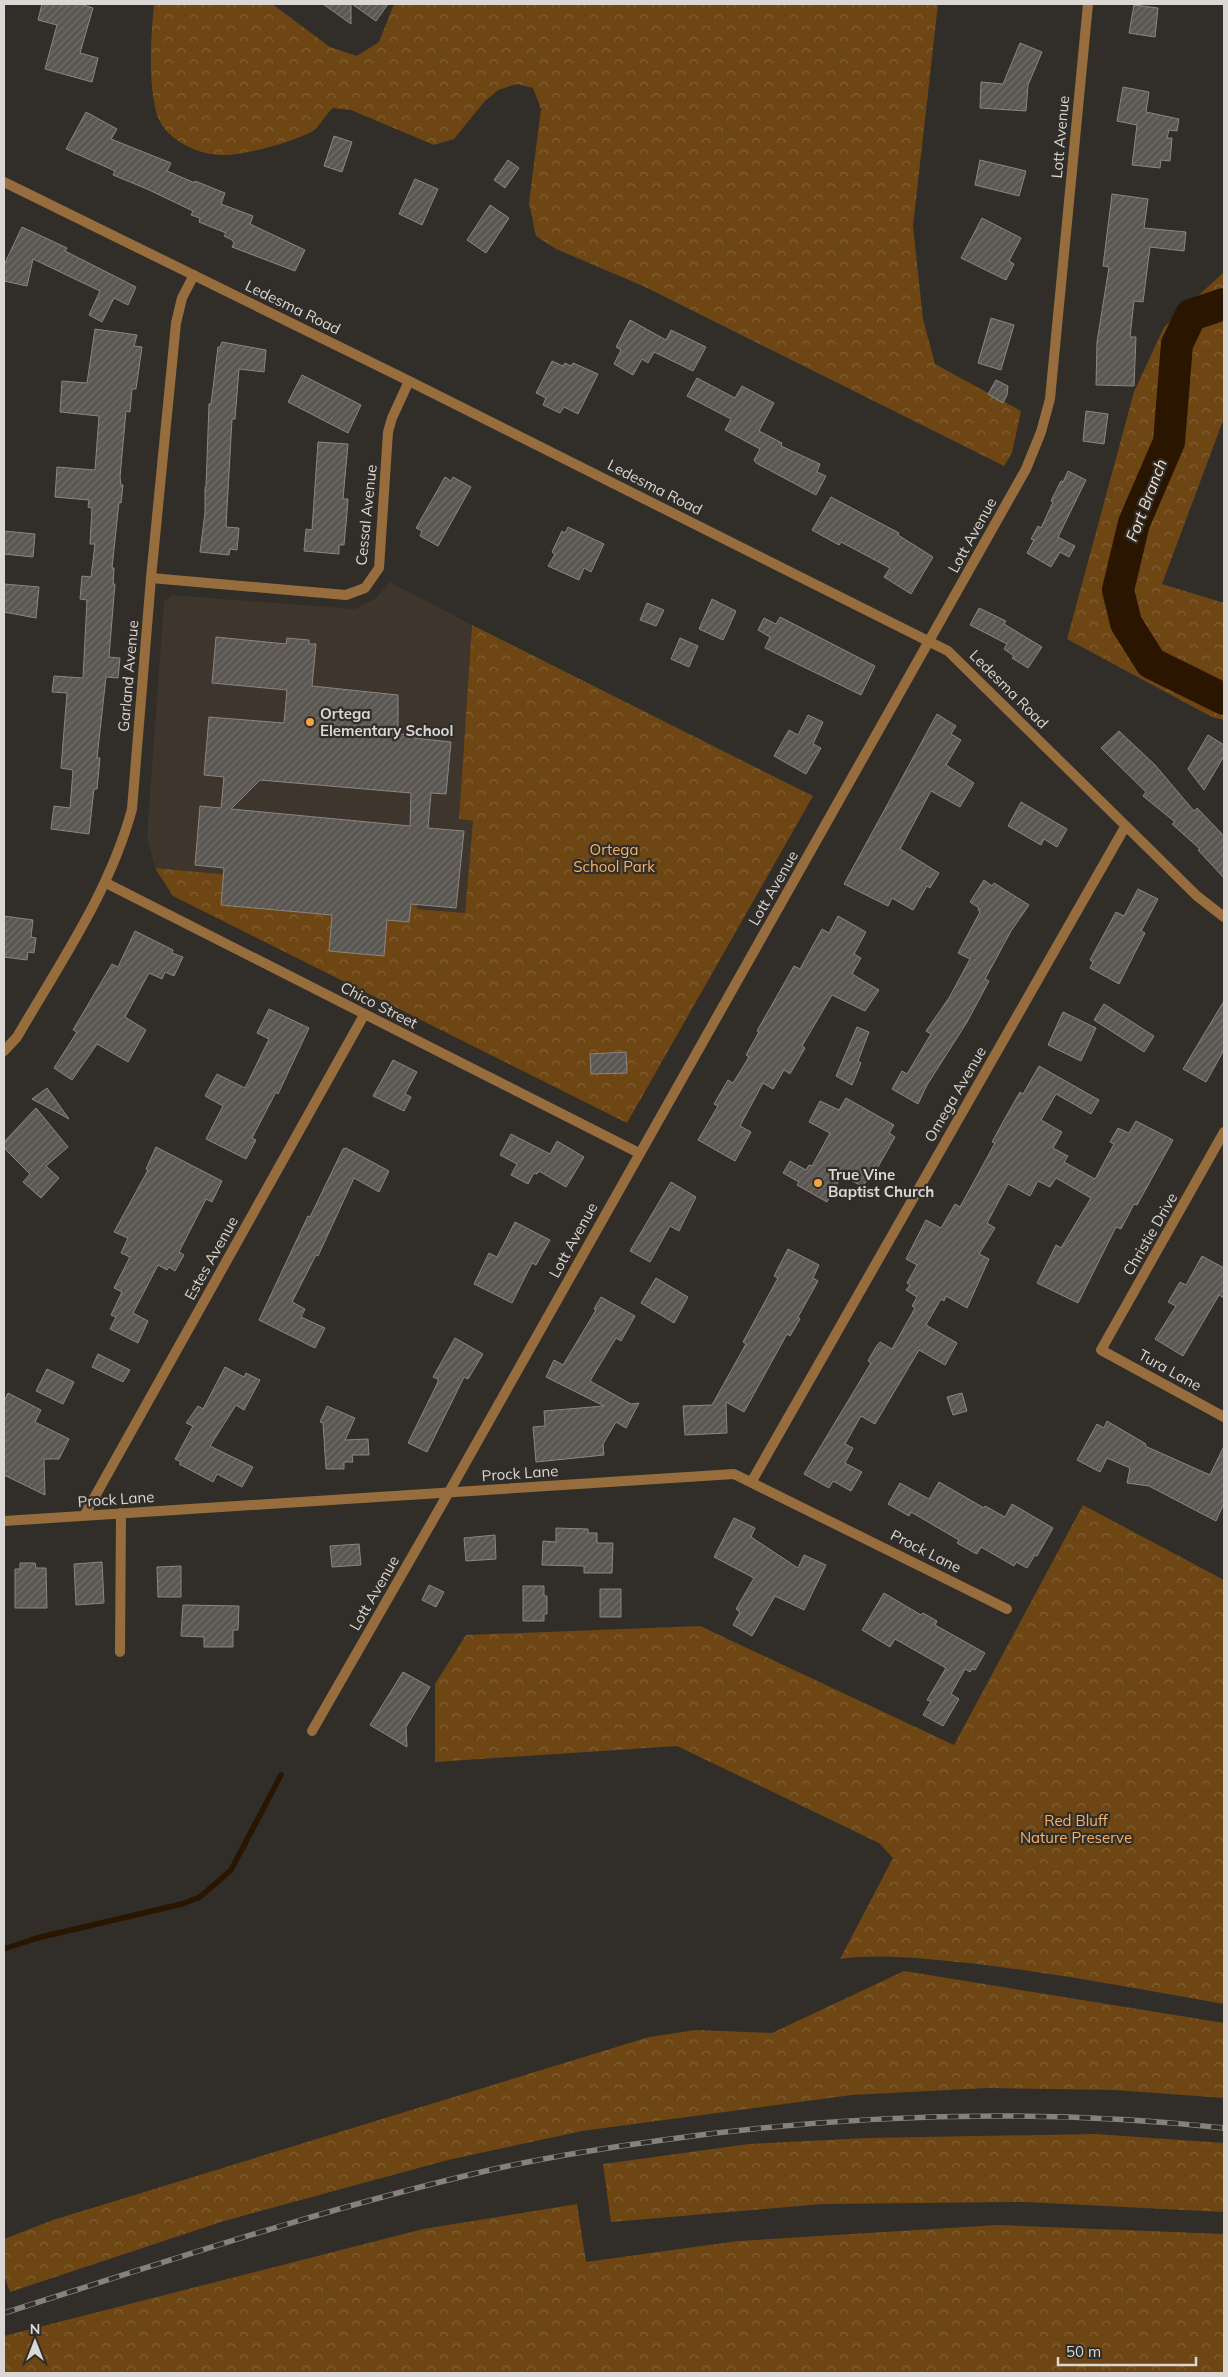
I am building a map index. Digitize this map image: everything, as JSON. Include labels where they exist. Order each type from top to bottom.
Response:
[{"type":"street","name":"Lott Avenue","points":[[312,1731],[449,1492],[1026,469],[1041,432],[1050,399],[1088,4]]},
{"type":"street","name":"Ledesma Road","points":[[4,182],[409,381],[930,641],[959,660],[1197,896],[1224,917]]},
{"type":"street","name":"Garland Avenue","points":[[4,1051],[18,1036],[106,882],[123,844],[132,809],[151,578],[176,322],[182,298],[194,276]]},
{"type":"street","name":"Cessal Avenue","points":[[151,578],[346,595],[365,588],[379,568],[388,432],[392,418],[409,381]]},
{"type":"street","name":"Omega Avenue","points":[[752,1481],[1126,827]]},
{"type":"street","name":"Chico Street","points":[[106,882],[639,1153]]},
{"type":"street","name":"Estes Avenue","points":[[84,1516],[364,1014]]},
{"type":"street","name":"Christie Drive","points":[[1101,1350],[1224,1132]]},
{"type":"street","name":"Tura Lane","points":[[1101,1350],[1224,1417]]},
{"type":"street","name":"Prock Lane","points":[[4,1521],[734,1474],[752,1481],[1007,1609]]},
{"type":"street","points":[[120,1652],[121,1514]]},
{"type":"shaded area","name":"Ortega Elementary School","points":[[390,582],[472,625],[459,819],[473,821],[465,913],[417,909],[419,892],[155,868],[147,836],[164,602],[171,595],[355,609],[376,598]]},
{"type":"green space","points":[[154,4],[272,4],[330,47],[357,56],[379,42],[394,4],[938,4],[913,226],[923,319],[935,364],[1021,411],[1012,453],[1004,466],[643,286],[556,249],[536,236],[529,203],[541,109],[533,88],[517,84],[498,90],[484,102],[454,139],[434,145],[351,110],[333,108],[313,131],[281,144],[255,151],[231,155],[211,154],[201,152],[181,143],[172,137],[159,121],[153,99],[151,58]]},
{"type":"green space","points":[[1224,272],[1224,418],[1162,584],[1224,603],[1224,720],[1212,717],[1067,639],[1134,392],[1164,327]]},
{"type":"green space","name":"Ortega School Park","points":[[472,625],[813,796],[627,1123],[173,896],[155,868],[419,892],[417,909],[465,913],[473,821],[459,819]]},
{"type":"green space","name":"Red Bluff Nature Preserve","points":[[1083,1505],[1224,1580],[1224,2004],[1065,1976],[969,1963],[888,1957],[840,1959],[893,1858],[879,1843],[677,1746],[435,1762],[435,1684],[466,1635],[700,1626],[954,1745]]},
{"type":"green space","points":[[904,1971],[1224,2023],[1224,2098],[1114,2090],[988,2088],[852,2095],[582,2131],[448,2160],[224,2221],[10,2292],[4,2276],[4,2239],[53,2220],[649,2037],[696,2030],[772,2033]]},
{"type":"green space","points":[[1096,2134],[1224,2143],[1224,2212],[1025,2202],[823,2204],[611,2222],[603,2164],[749,2144],[868,2138]]},
{"type":"green space","points":[[577,2204],[586,2262],[738,2241],[998,2225],[1224,2234],[1224,2373],[4,2373],[4,2336],[423,2229]]},
{"type":"building","points":[[42,4],[80,4],[93,8],[80,53],[98,58],[92,82],[45,69],[57,25],[38,20]]},
{"type":"building","points":[[323,4],[351,4],[351,24]]},
{"type":"building","points":[[352,4],[388,4],[376,21]]},
{"type":"building","points":[[1134,5],[1158,8],[1155,37],[1129,33]]},
{"type":"building","points":[[1020,43],[1042,52],[1028,85],[1026,111],[980,108],[981,82],[1003,84]]},
{"type":"building","points":[[1123,87],[1149,92],[1146,112],[1179,119],[1177,131],[1169,130],[1167,138],[1172,138],[1170,161],[1161,160],[1160,168],[1132,165],[1137,125],[1117,121]]},
{"type":"building","points":[[86,112],[117,129],[111,139],[171,163],[167,171],[225,193],[221,204],[253,216],[250,224],[305,250],[295,271],[232,247],[234,243],[224,236],[226,233],[199,222],[200,218],[191,215],[193,211],[113,175],[115,171],[66,149]]},
{"type":"building","points":[[334,136],[352,142],[342,172],[324,166]]},
{"type":"building","points":[[508,160],[519,168],[505,188],[494,180]]},
{"type":"building","points":[[980,160],[1026,171],[1019,196],[975,185]]},
{"type":"building","points":[[415,179],[438,189],[422,225],[399,214]]},
{"type":"building","points":[[1112,194],[1148,199],[1144,228],[1186,232],[1184,251],[1150,247],[1143,302],[1134,301],[1130,337],[1136,337],[1134,386],[1096,385],[1097,342],[1109,267],[1103,266]]},
{"type":"building","points":[[490,205],[509,218],[486,253],[467,240]]},
{"type":"building","points":[[982,218],[1021,238],[1009,261],[1014,264],[1006,280],[961,258]]},
{"type":"building","points":[[22,227],[67,248],[65,251],[136,287],[128,305],[114,298],[102,322],[89,315],[100,291],[33,259],[27,286],[4,281],[4,265]]},
{"type":"building","points":[[991,318],[1014,325],[1001,370],[978,363]]},
{"type":"building","points":[[630,320],[666,340],[671,330],[706,347],[693,371],[654,352],[648,363],[642,359],[633,375],[614,364],[621,350],[616,347]]},
{"type":"building","points":[[95,329],[137,335],[134,346],[142,347],[136,389],[132,389],[130,412],[126,411],[120,477],[121,485],[123,485],[121,503],[119,502],[112,568],[114,568],[113,584],[115,584],[109,657],[120,658],[118,678],[106,677],[97,758],[100,758],[97,789],[94,789],[89,834],[51,829],[54,806],[70,808],[73,770],[61,768],[67,693],[52,692],[54,676],[83,678],[87,600],[80,599],[82,576],[91,577],[95,544],[90,544],[92,508],[88,507],[89,500],[55,497],[57,467],[95,470],[99,416],[60,412],[62,381],[87,383]]},
{"type":"building","points":[[222,342],[266,350],[264,372],[239,369],[235,419],[232,419],[226,527],[239,528],[237,550],[230,549],[229,555],[200,552],[205,513],[209,404],[211,404],[218,347],[220,347]]},
{"type":"building","points":[[552,361],[563,366],[565,363],[571,366],[573,363],[598,374],[578,414],[564,407],[560,413],[543,405],[546,398],[536,393]]},
{"type":"building","points":[[302,375],[361,405],[348,433],[288,402]]},
{"type":"building","points":[[697,378],[735,398],[742,386],[774,403],[759,431],[782,443],[781,446],[820,464],[817,472],[826,476],[816,495],[756,463],[754,460],[760,449],[725,430],[731,419],[687,396]]},
{"type":"building","points":[[996,380],[1008,386],[1007,395],[1003,403],[988,394]]},
{"type":"building","points":[[1086,411],[1108,414],[1104,444],[1083,441]]},
{"type":"building","points":[[318,442],[348,444],[343,499],[348,499],[347,513],[344,545],[339,545],[339,554],[304,551],[306,529],[312,530]]},
{"type":"building","points":[[1068,471],[1086,480],[1058,537],[1075,546],[1069,557],[1060,552],[1051,567],[1027,553],[1034,540],[1031,539],[1038,526],[1041,528],[1053,502],[1051,501]]},
{"type":"building","points":[[445,477],[451,481],[453,477],[471,487],[438,546],[420,536],[422,531],[416,528]]},
{"type":"building","points":[[831,497],[899,533],[898,535],[933,557],[911,594],[884,577],[890,568],[841,542],[839,545],[812,530]]},
{"type":"building","points":[[568,527],[604,544],[591,572],[584,568],[579,580],[548,566],[555,554],[552,552],[562,531],[565,533]]},
{"type":"building","points":[[4,531],[35,534],[33,557],[4,554]]},
{"type":"building","points":[[4,584],[39,587],[36,618],[4,612]]},
{"type":"building","points":[[712,599],[736,611],[723,640],[699,629]]},
{"type":"building","points":[[647,603],[664,610],[656,626],[640,620]]},
{"type":"building","points":[[979,608],[1006,621],[1004,624],[1042,647],[1028,668],[1012,658],[1014,656],[1004,649],[1007,644],[970,625]]},
{"type":"building","points":[[780,617],[875,666],[861,695],[765,648],[770,637],[758,630],[764,618],[776,624]]},
{"type":"building","points":[[216,637],[286,644],[287,638],[309,640],[309,644],[316,644],[312,686],[398,695],[398,734],[414,735],[414,738],[451,742],[446,794],[431,793],[428,828],[464,831],[456,908],[411,904],[409,922],[387,920],[384,956],[329,951],[332,915],[221,905],[224,868],[195,865],[200,806],[221,808],[224,777],[204,775],[209,717],[284,723],[287,690],[212,683]],"holes":[[[260,780],[411,793],[410,826],[231,809]]]},
{"type":"building","points":[[680,638],[698,646],[689,667],[671,659]]},
{"type":"building","points":[[937,714],[956,726],[951,734],[961,740],[946,765],[974,783],[960,807],[931,791],[900,849],[939,873],[930,888],[927,886],[913,910],[892,898],[888,906],[844,884]]},
{"type":"building","points":[[808,715],[823,722],[813,744],[821,748],[806,774],[774,756],[789,730],[798,735]]},
{"type":"building","points":[[1119,731],[1155,765],[1194,811],[1197,808],[1224,836],[1224,878],[1198,850],[1200,849],[1172,824],[1175,822],[1143,796],[1146,792],[1101,748]]},
{"type":"building","points":[[1208,735],[1224,745],[1224,756],[1204,790],[1188,769]]},
{"type":"building","points":[[1021,802],[1067,829],[1057,847],[1044,839],[1041,845],[1008,826]]},
{"type":"building","points":[[984,880],[992,886],[994,883],[1029,905],[1011,931],[985,979],[989,981],[967,1022],[927,1085],[918,1104],[892,1089],[902,1071],[907,1074],[931,1034],[926,1031],[949,998],[970,959],[958,953],[980,912],[979,908],[970,902]]},
{"type":"building","points":[[1138,889],[1158,899],[1141,931],[1145,933],[1119,984],[1090,968],[1093,962],[1090,960],[1116,912],[1124,916]]},
{"type":"building","points":[[4,916],[33,920],[31,937],[36,938],[34,953],[28,952],[27,960],[4,957]]},
{"type":"building","points":[[838,916],[866,932],[854,954],[861,958],[852,974],[879,990],[865,1011],[832,995],[802,1046],[805,1048],[790,1074],[784,1070],[773,1089],[763,1083],[740,1126],[751,1132],[735,1161],[698,1140],[718,1106],[714,1104],[728,1080],[733,1083],[749,1057],[746,1055],[759,1032],[757,1031],[794,966],[800,969],[822,929],[829,933]]},
{"type":"building","points":[[135,931],[173,950],[172,953],[183,957],[174,976],[165,972],[162,979],[149,973],[125,1017],[146,1030],[128,1062],[97,1044],[72,1080],[54,1068],[77,1032],[73,1030],[112,964],[118,967]]},
{"type":"building","points":[[1224,1001],[1224,1050],[1206,1082],[1183,1069]]},
{"type":"building","points":[[1104,1004],[1154,1036],[1144,1052],[1094,1020]]},
{"type":"building","points":[[269,1009],[309,1028],[278,1094],[276,1092],[252,1138],[256,1140],[246,1159],[206,1139],[223,1106],[205,1096],[217,1074],[245,1088],[269,1039],[257,1033]]},
{"type":"building","points":[[1063,1012],[1096,1028],[1081,1061],[1048,1045]]},
{"type":"building","points":[[857,1027],[869,1032],[858,1061],[861,1063],[852,1085],[836,1076]]},
{"type":"building","points":[[626,1052],[627,1073],[591,1074],[590,1054]]},
{"type":"building","points":[[393,1060],[417,1072],[405,1094],[411,1097],[404,1111],[373,1096]]},
{"type":"building","points":[[1039,1066],[1099,1100],[1091,1114],[1056,1094],[1041,1120],[1062,1132],[1053,1148],[1068,1156],[1064,1162],[1095,1179],[1114,1144],[1110,1142],[1118,1128],[1129,1133],[1136,1121],[1173,1140],[1137,1205],[1134,1204],[1121,1229],[1116,1227],[1078,1303],[1037,1283],[1056,1245],[1061,1248],[1091,1198],[1056,1178],[1050,1187],[1038,1181],[1030,1196],[1008,1184],[987,1223],[995,1228],[979,1254],[989,1259],[967,1308],[946,1296],[944,1301],[941,1299],[926,1325],[957,1343],[945,1365],[919,1350],[875,1424],[861,1416],[845,1444],[853,1448],[845,1463],[862,1472],[851,1491],[833,1481],[829,1488],[804,1474],[871,1363],[868,1361],[876,1347],[880,1342],[892,1349],[915,1308],[912,1306],[917,1297],[906,1290],[910,1285],[907,1283],[917,1265],[906,1259],[926,1220],[941,1228],[955,1204],[960,1207],[995,1143],[992,1142],[1004,1120],[1020,1092],[1023,1094]]},
{"type":"building","points":[[47,1088],[69,1119],[32,1099]]},
{"type":"building","points":[[846,1098],[894,1125],[889,1133],[895,1137],[875,1172],[872,1170],[863,1187],[842,1175],[827,1202],[797,1185],[799,1182],[783,1173],[790,1161],[806,1170],[809,1165],[812,1166],[830,1133],[809,1122],[820,1101],[839,1110]]},
{"type":"building","points":[[36,1108],[68,1147],[46,1166],[59,1178],[41,1198],[23,1182],[30,1174],[4,1148],[4,1142]]},
{"type":"building","points":[[511,1134],[550,1154],[557,1141],[584,1157],[566,1187],[539,1171],[537,1174],[534,1173],[528,1184],[511,1175],[517,1164],[500,1155]]},
{"type":"building","points":[[156,1147],[222,1181],[212,1202],[206,1199],[179,1252],[184,1255],[175,1271],[169,1267],[167,1270],[158,1265],[133,1313],[148,1321],[138,1343],[110,1329],[116,1317],[111,1315],[122,1292],[114,1288],[130,1257],[121,1253],[128,1238],[114,1232],[148,1170],[146,1169]]},
{"type":"building","points":[[346,1148],[389,1171],[379,1192],[354,1178],[318,1256],[316,1255],[292,1302],[305,1309],[301,1317],[325,1328],[315,1348],[259,1320],[308,1216],[310,1217],[343,1149]]},
{"type":"building","points":[[671,1182],[696,1197],[679,1231],[670,1226],[650,1262],[630,1251]]},
{"type":"building","points":[[515,1222],[550,1240],[536,1265],[532,1263],[512,1303],[474,1284],[489,1253],[497,1257]]},
{"type":"building","points":[[788,1249],[819,1265],[813,1278],[818,1281],[798,1317],[800,1319],[790,1336],[787,1334],[744,1412],[726,1402],[727,1433],[685,1435],[683,1406],[712,1405],[746,1344],[743,1342],[778,1278],[774,1276]]},
{"type":"building","points":[[1202,1256],[1224,1268],[1224,1298],[1219,1295],[1183,1356],[1155,1339],[1176,1306],[1168,1302],[1180,1282],[1186,1285]]},
{"type":"building","points":[[656,1278],[688,1297],[674,1323],[641,1303]]},
{"type":"building","points":[[601,1297],[635,1316],[621,1341],[616,1338],[590,1381],[631,1404],[639,1403],[626,1428],[616,1422],[603,1444],[604,1455],[536,1462],[533,1427],[545,1426],[544,1411],[604,1406],[546,1377],[554,1360],[563,1365],[596,1310],[594,1309]]},
{"type":"building","points":[[455,1338],[483,1354],[468,1379],[464,1377],[427,1452],[408,1443],[438,1382],[438,1379],[433,1377]]},
{"type":"building","points":[[98,1354],[130,1370],[123,1382],[92,1367]]},
{"type":"building","points":[[225,1367],[244,1377],[246,1373],[260,1380],[244,1410],[236,1405],[210,1446],[253,1467],[242,1487],[217,1474],[213,1482],[179,1464],[181,1462],[175,1459],[193,1426],[186,1423],[198,1406],[203,1409]]},
{"type":"building","points":[[47,1369],[74,1382],[63,1404],[36,1391]]},
{"type":"building","points":[[8,1393],[41,1410],[35,1422],[69,1439],[59,1459],[44,1459],[45,1495],[4,1475],[4,1402]]},
{"type":"building","points":[[962,1393],[967,1411],[953,1415],[947,1397]]},
{"type":"building","points":[[327,1406],[355,1418],[345,1440],[368,1439],[369,1455],[352,1455],[353,1462],[344,1462],[344,1469],[326,1469],[323,1423],[320,1422]]},
{"type":"building","points":[[1107,1421],[1146,1444],[1145,1446],[1210,1475],[1224,1446],[1224,1503],[1216,1521],[1149,1486],[1127,1483],[1130,1468],[1107,1458],[1100,1472],[1077,1460],[1097,1424],[1104,1428]]},
{"type":"building","points":[[939,1482],[984,1508],[985,1506],[1005,1517],[1012,1504],[1053,1528],[1037,1556],[1035,1555],[1027,1568],[1016,1562],[1014,1566],[981,1547],[977,1554],[957,1543],[959,1540],[911,1512],[909,1516],[888,1504],[900,1483],[929,1499]]},
{"type":"building","points":[[734,1518],[755,1528],[751,1537],[798,1568],[804,1555],[826,1565],[804,1610],[775,1596],[752,1636],[733,1625],[740,1612],[736,1609],[754,1578],[714,1557]]},
{"type":"building","points":[[556,1528],[588,1529],[588,1533],[597,1533],[597,1543],[613,1543],[612,1573],[584,1573],[584,1566],[542,1565],[543,1541],[556,1542]]},
{"type":"building","points":[[495,1535],[496,1559],[466,1561],[464,1538]]},
{"type":"building","points":[[359,1544],[361,1565],[332,1567],[330,1546]]},
{"type":"building","points":[[102,1562],[104,1603],[76,1605],[74,1564]]},
{"type":"building","points":[[20,1563],[35,1563],[36,1568],[46,1568],[47,1608],[15,1608],[15,1569],[20,1569]]},
{"type":"building","points":[[181,1566],[181,1597],[158,1597],[157,1567]]},
{"type":"building","points":[[429,1585],[444,1592],[436,1607],[422,1600]]},
{"type":"building","points":[[523,1586],[544,1586],[544,1596],[547,1596],[547,1614],[544,1614],[544,1621],[523,1621]]},
{"type":"building","points":[[600,1589],[621,1589],[621,1617],[600,1617]]},
{"type":"building","points":[[884,1593],[921,1615],[923,1613],[937,1621],[935,1625],[985,1653],[975,1670],[972,1669],[970,1672],[965,1669],[951,1694],[959,1699],[943,1726],[923,1715],[931,1701],[927,1700],[946,1668],[895,1639],[890,1647],[862,1630]]},
{"type":"building","points":[[183,1605],[239,1606],[238,1630],[233,1630],[233,1647],[204,1647],[204,1637],[181,1636]]},
{"type":"building","points":[[403,1672],[430,1687],[406,1727],[407,1747],[370,1725]]},
{"type":"waterway","name":"Fort Branch","points":[[1224,304],[1191,315],[1177,344],[1169,442],[1134,523],[1118,590],[1126,623],[1151,663],[1224,699]]},
{"type":"waterway","points":[[4,1949],[37,1938],[182,1904],[200,1897],[231,1870],[281,1775]]},
{"type":"railway","points":[[4,2313],[306,2218],[367,2201],[511,2165],[620,2146],[803,2124],[943,2117],[1014,2116],[1084,2118],[1224,2128]]},
{"type":"place","name":"Ortega Elementary School","points":[[310,722]]},
{"type":"place","name":"True Vine Baptist Church","points":[[818,1183]]}]
